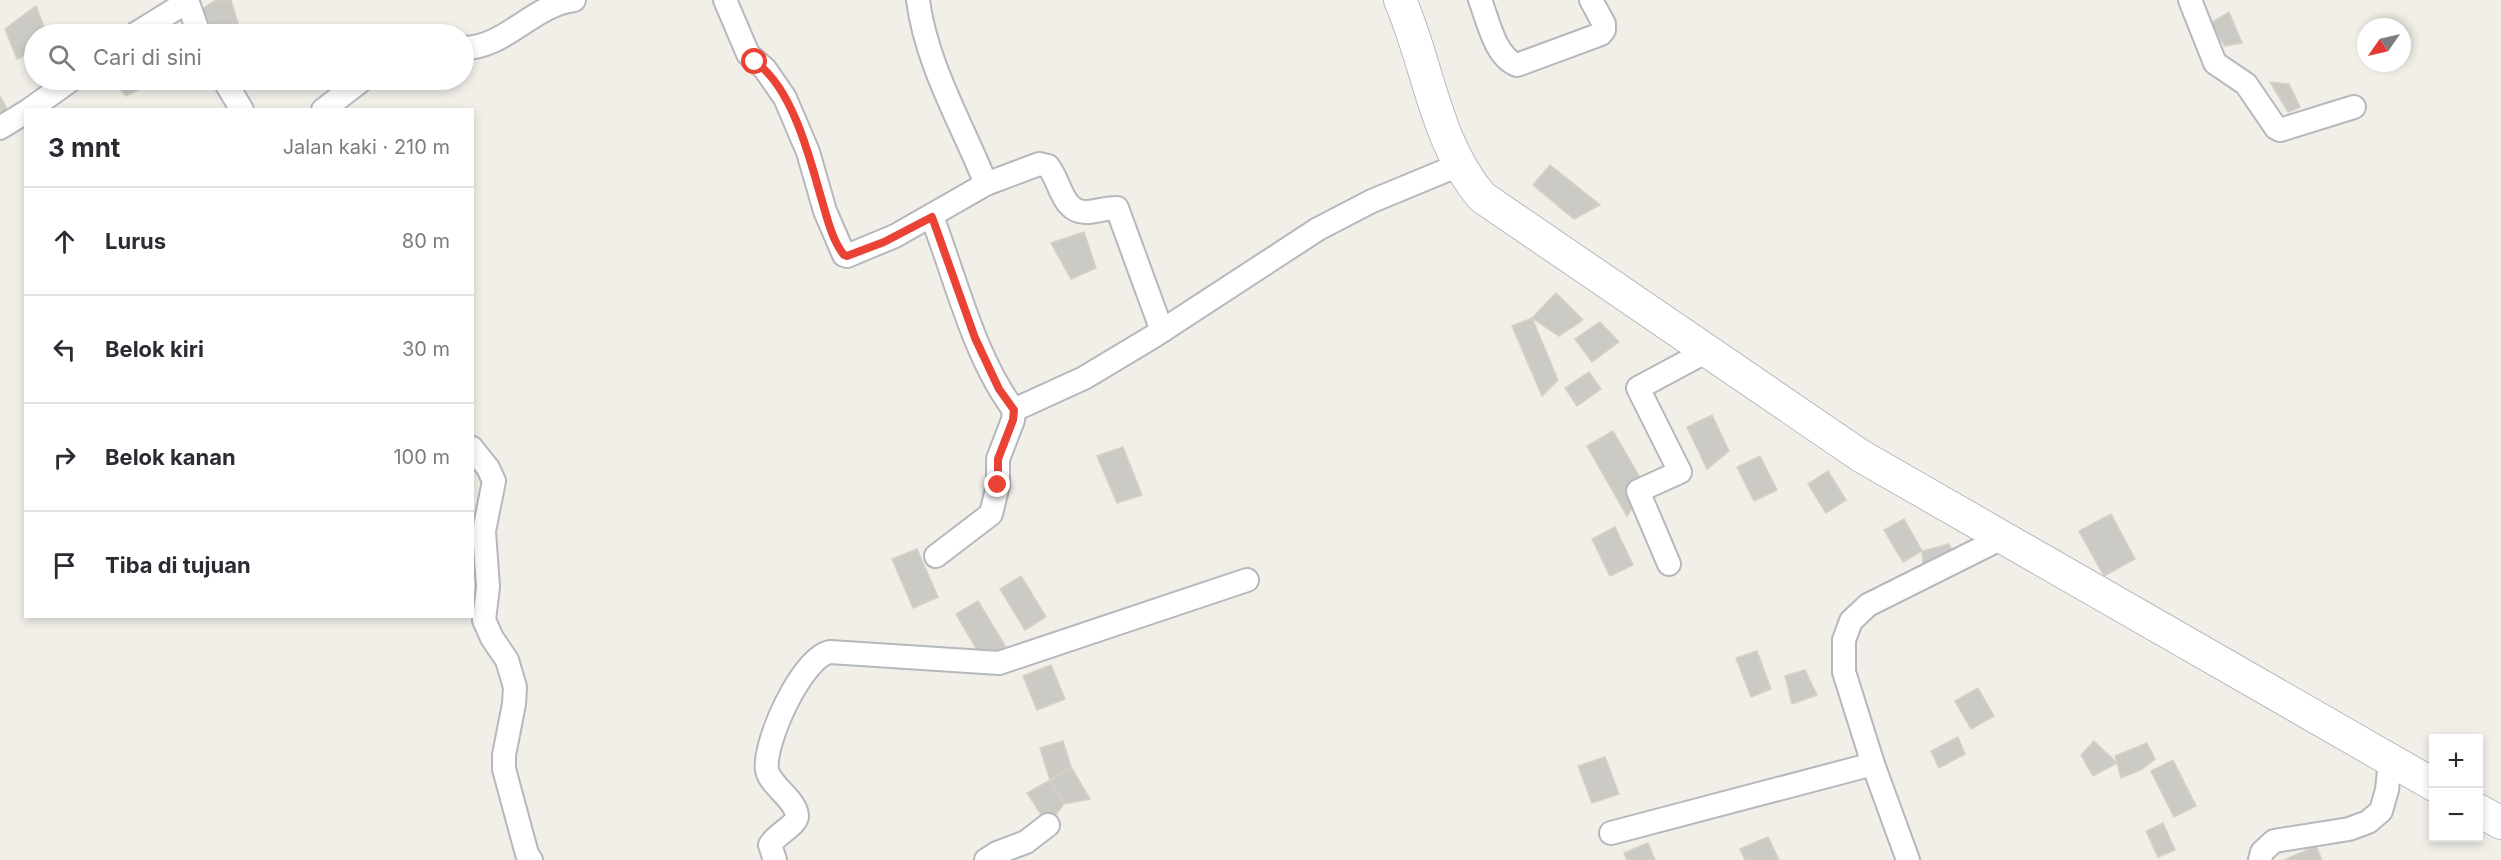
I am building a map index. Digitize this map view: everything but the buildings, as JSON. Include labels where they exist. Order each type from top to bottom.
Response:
[{"type":"street","points":[[474,48],[485,45],[529,8],[574,0]]},
{"type":"street","points":[[725,0],[748,54],[765,69],[785,98],[808,152],[825,211],[844,255],[868,249],[932,217],[986,183],[1033,166],[1048,166],[1071,208],[1078,212],[1117,208],[1162,331]]},
{"type":"street","points":[[918,0],[925,36],[937,69],[986,183]]},
{"type":"street","points":[[1400,0],[1448,141],[1459,165],[1468,181],[1482,197],[1495,207],[1861,456],[2429,783]]},
{"type":"street","points":[[1480,0],[1501,52],[1509,62],[1517,65],[1601,34],[1604,24],[1592,0]]},
{"type":"street","points":[[2190,0],[2214,63],[2243,81],[2276,128],[2280,130],[2354,107]]},
{"type":"street","points":[[151,24],[187,1],[195,24]]},
{"type":"street","points":[[31,108],[57,90]]},
{"type":"street","points":[[230,90],[241,108]]},
{"type":"street","points":[[326,108],[349,90]]},
{"type":"street","points":[[0,128],[24,113]]},
{"type":"street","points":[[1014,410],[1084,378],[1162,331],[1318,229],[1372,201],[1459,165]]},
{"type":"street","points":[[932,217],[975,338],[999,389],[1014,410],[1013,420],[998,459],[998,485],[991,514],[936,556]]},
{"type":"street","points":[[1669,564],[1638,491],[1680,472],[1638,388],[1707,351]]},
{"type":"street","points":[[474,450],[488,468],[494,481],[484,531],[488,587],[484,620],[492,638],[507,660],[514,680],[514,704],[504,755],[504,769],[527,854],[531,860]]},
{"type":"street","points":[[1908,860],[1873,764],[1844,672],[1844,640],[1851,621],[1868,605],[2002,538]]},
{"type":"street","points":[[775,860],[770,845],[774,838],[796,821],[797,817],[786,797],[771,779],[767,769],[771,744],[776,725],[794,692],[808,669],[821,655],[830,652],[999,663],[1247,580]]},
{"type":"street","points":[[2259,860],[2262,852],[2274,842],[2349,830],[2368,822],[2381,811],[2387,790],[2390,760]]},
{"type":"street","points":[[1611,833],[1873,764]]},
{"type":"street","points":[[2483,813],[2501,823]]},
{"type":"street","points":[[986,860],[997,853],[1026,842],[1048,825]]},
{"type":"route","points":[[755,62],[765,69],[785,98],[808,152],[825,211],[839,248],[844,255],[868,249],[932,217],[975,338],[999,389],[1014,410],[1013,420],[997,462],[998,485]]}]
